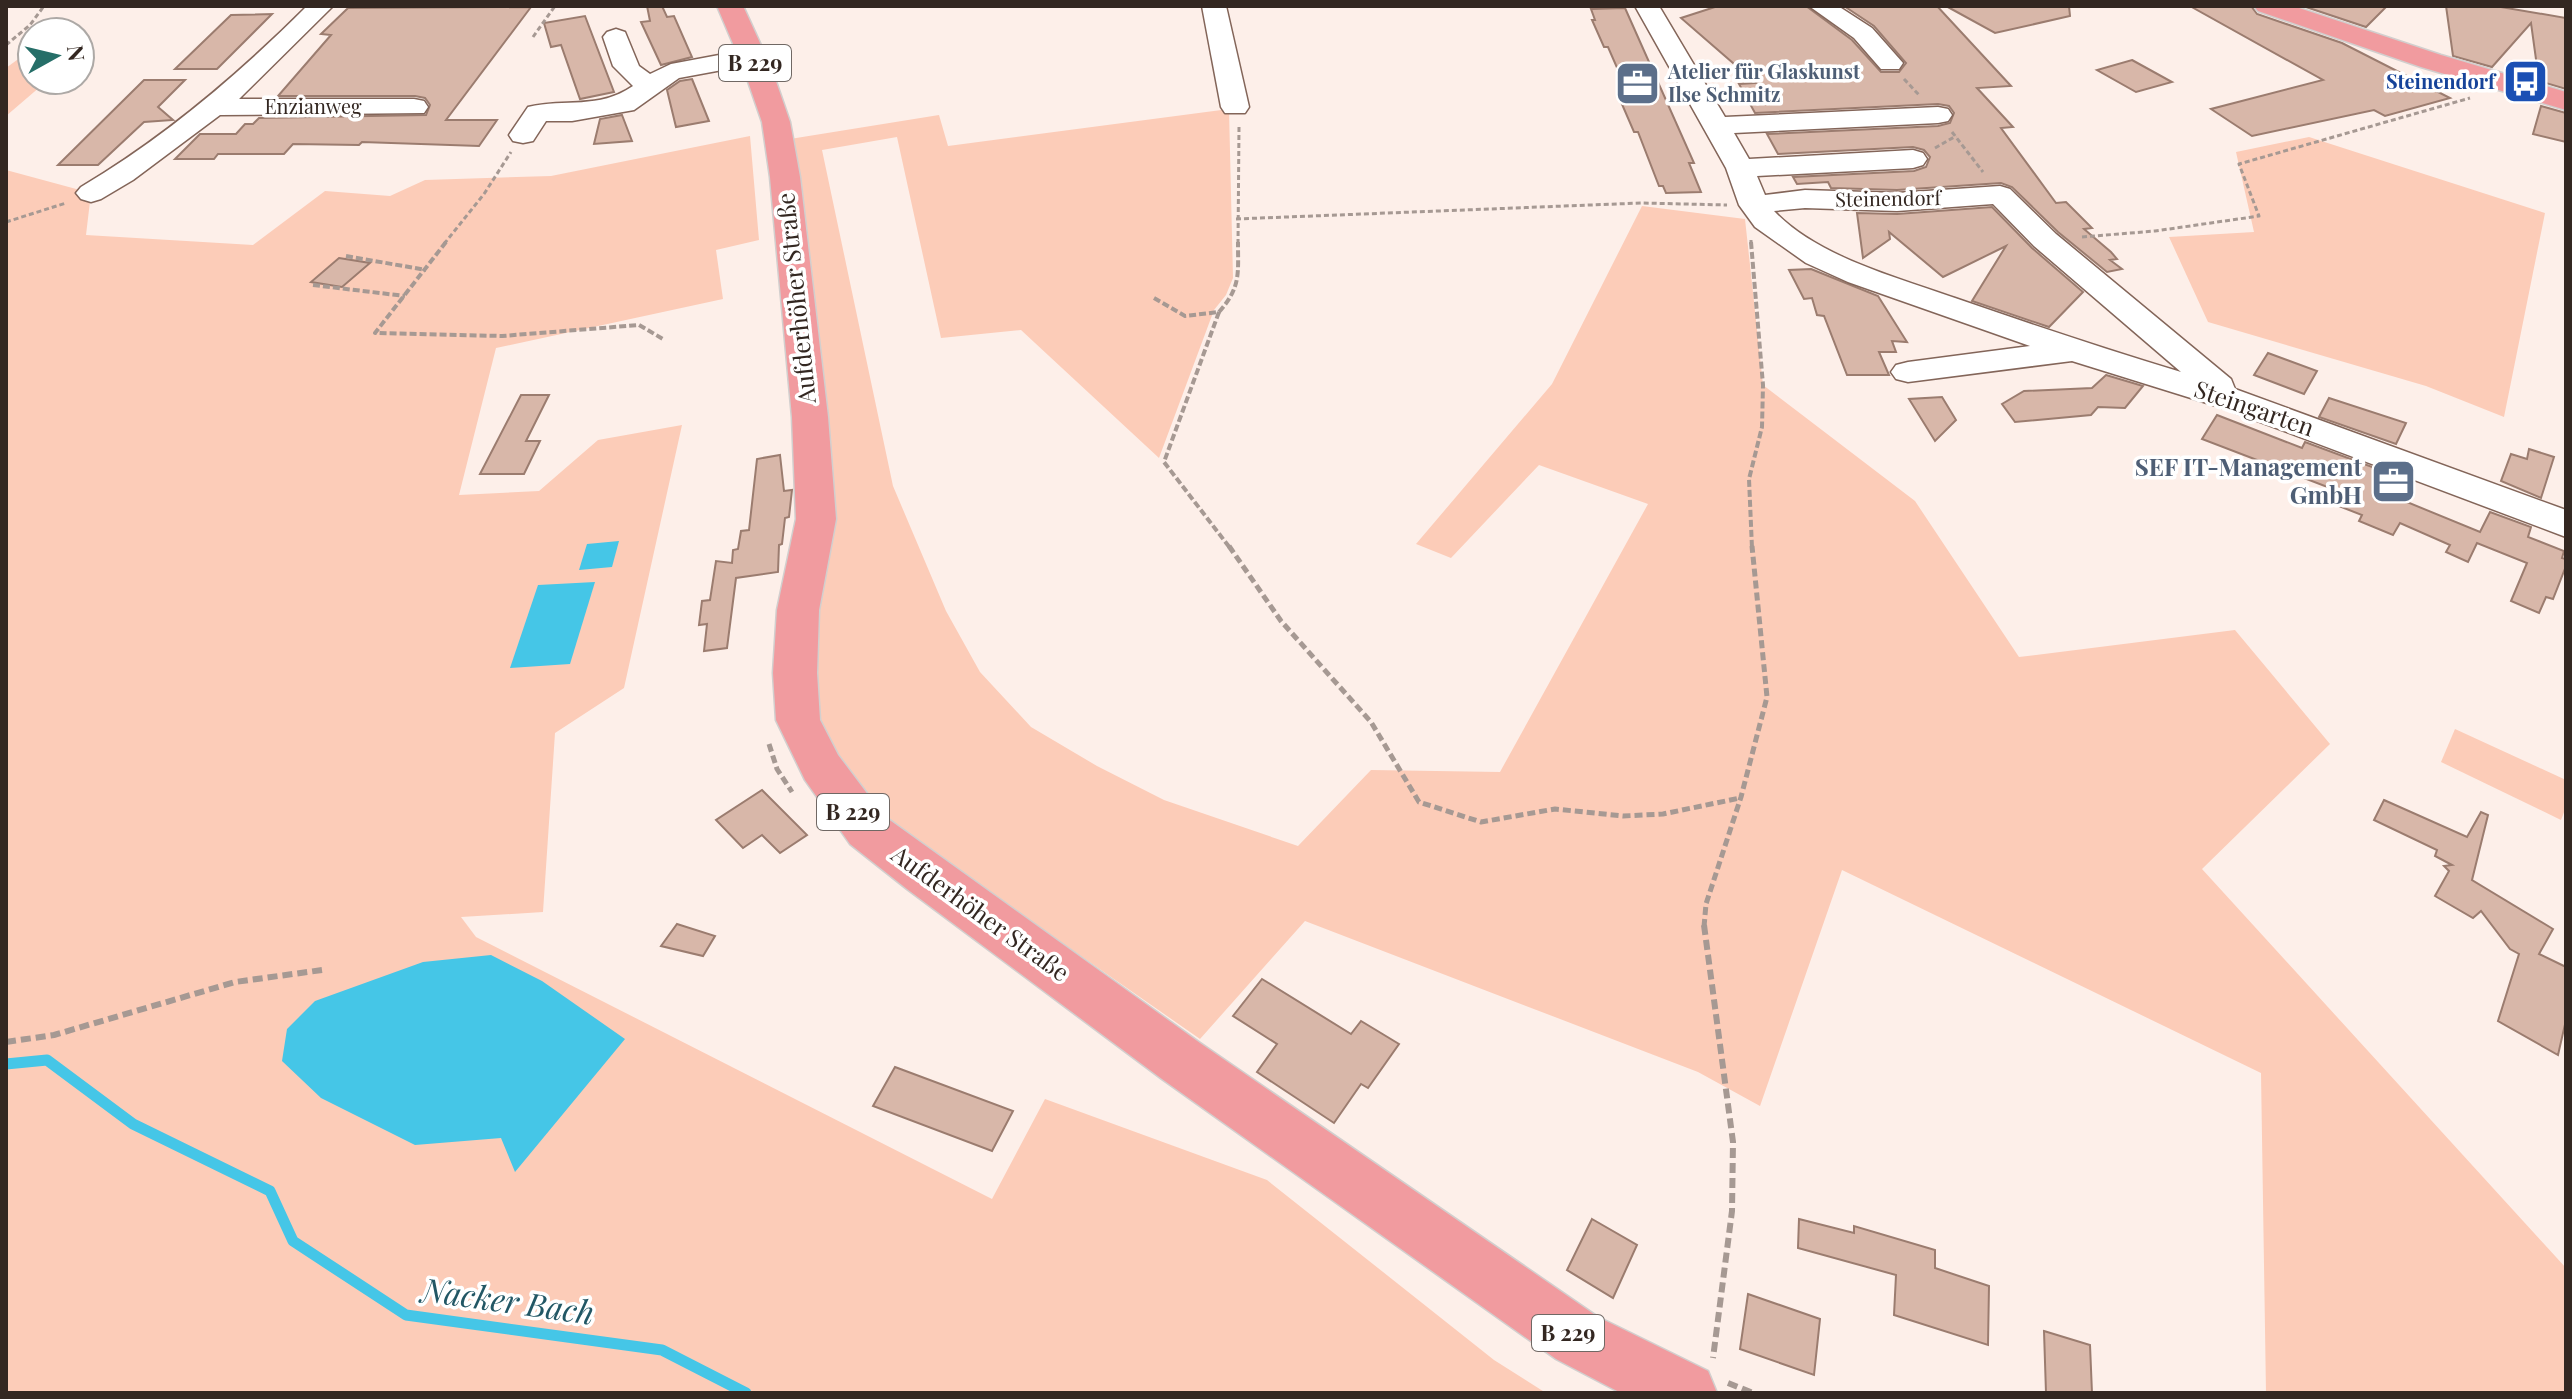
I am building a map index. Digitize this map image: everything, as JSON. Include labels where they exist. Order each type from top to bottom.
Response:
[{"type":"main road","points":[[2267,6],[2566,101]]},
{"type":"main road","name":"Aufderhöher Straße","points":[[740,32],[776,122],[785,177],[817,492],[816,519],[798,610],[795,673],[798,720],[821,767],[841,797],[867,830],[924,874],[1447,1249],[1577,1338],[1699,1376]]},
{"type":"street","name":"Enzianweg","points":[[91,193],[115,180],[213,107],[321,6]]},
{"type":"street","points":[[1214,6],[1235,107]]},
{"type":"street","name":"Steingarten","points":[[1647,6],[1740,168],[1754,205],[1766,221],[1798,244],[1839,267],[2075,351],[2235,400],[2566,524]]},
{"type":"street","points":[[1821,6],[1863,33],[1890,63]]},
{"type":"street","points":[[523,135],[538,113],[572,113],[624,104],[651,84],[740,32]]},
{"type":"street","points":[[616,37],[632,77],[651,84]]},
{"type":"street","name":"Enzianweg","points":[[213,107],[414,107]]},
{"type":"street","points":[[1715,126],[1938,115]]},
{"type":"street","points":[[1740,168],[1913,159]]},
{"type":"street","name":"Steinendorf","points":[[1754,205],[1805,199],[1897,202],[2000,195],[2045,240],[2235,400]]},
{"type":"street","name":"Steingarten","points":[[1908,372],[2075,351]]},
{"type":"path","points":[[6,45],[30,25],[44,6]]},
{"type":"path","points":[[533,37],[555,6]]},
{"type":"path","points":[[1890,63],[1938,115]]},
{"type":"path","points":[[2045,240],[2155,231],[2259,216],[2239,164],[2513,86]]},
{"type":"path","points":[[1235,107],[1239,126],[1238,281],[1234,295],[1219,312],[1164,462],[1229,546],[1281,621],[1371,722],[1419,802],[1481,822],[1555,809],[1623,816],[1663,814],[1741,797]]},
{"type":"path","points":[[523,135],[484,194],[375,333],[502,336],[639,325],[663,339]]},
{"type":"path","points":[[6,222],[91,193]]},
{"type":"path","points":[[1236,219],[1641,203],[1754,205],[1749,221],[1763,385],[1762,427],[1749,479],[1748,511],[1767,697],[1741,797],[1703,920],[1733,1142],[1732,1211],[1699,1376]]},
{"type":"path","points":[[346,256],[426,270]]},
{"type":"path","points":[[313,285],[406,296]]},
{"type":"path","points":[[1154,298],[1176,314],[1187,317],[1219,312]]},
{"type":"path","points":[[6,1042],[54,1035],[235,982],[322,970]]},
{"type":"shaded area","points":[[16,61],[16,96],[29,96],[6,116],[6,68]]},
{"type":"shaded area","points":[[1229,109],[1233,278],[1226,295],[1214,310],[1159,458],[1021,330],[941,338],[897,137],[822,150],[893,486],[946,611],[980,672],[1031,727],[1097,766],[1164,800],[1298,846],[1371,770],[1500,772],[1648,504],[1539,465],[1451,558],[1416,544],[1552,384],[1642,206],[1745,219],[1763,385],[1915,501],[2019,657],[2235,630],[2330,744],[2202,869],[2566,1268],[2566,1393],[2266,1393],[2261,1073],[1842,870],[1760,1106],[1698,1072],[1305,921],[1200,1039],[897,828],[841,769],[812,703],[790,139],[939,115],[948,146]]},
{"type":"shaded area","points":[[750,136],[759,240],[716,250],[723,299],[496,348],[459,495],[539,491],[598,440],[682,425],[624,688],[555,733],[543,912],[461,917],[476,937],[992,1199],[1045,1099],[1267,1180],[1494,1360],[1546,1393],[6,1393],[6,170],[91,193],[86,235],[253,245],[325,191],[390,196],[425,180],[551,176]]},
{"type":"shaded area","points":[[2309,137],[2545,213],[2504,417],[2426,386],[2208,322],[2169,237],[2254,232],[2236,152]]},
{"type":"shaded area","points":[[2455,729],[2566,780],[2566,807],[2561,820],[2441,762]]},
{"type":"water","points":[[619,541],[612,567],[579,570],[587,544]]},
{"type":"water","points":[[595,582],[570,664],[510,668],[538,585]]},
{"type":"water","points":[[491,955],[542,981],[625,1039],[515,1172],[501,1138],[415,1145],[321,1098],[282,1061],[287,1029],[315,1001],[423,962]]},
{"type":"building","points":[[647,6],[662,6],[667,17],[674,16],[692,57],[661,65],[641,22],[650,21]]},
{"type":"building","points":[[1718,6],[1806,6],[1852,40],[1881,72],[1899,72],[1906,63],[1874,26],[1844,6],[1937,6],[2011,86],[1977,88],[2013,127],[2001,128],[2056,203],[2066,202],[2092,228],[2084,229],[2111,252],[2117,259],[2110,260],[2122,269],[2107,272],[2058,232],[2012,187],[2001,183],[1897,190],[1831,188],[1828,182],[1797,184],[1793,177],[1914,171],[1926,167],[1930,157],[1924,150],[1913,147],[1778,154],[1767,134],[1938,126],[1950,123],[1954,113],[1949,106],[1938,104],[1755,113],[1739,84],[1756,83],[1681,18]]},
{"type":"building","points":[[1946,6],[2069,6],[2070,16],[1995,33]]},
{"type":"building","points":[[2190,6],[2251,6],[2257,14],[2342,43],[2450,98],[2385,116],[2374,110],[2252,136],[2211,109],[2323,80]]},
{"type":"building","points":[[2303,6],[2387,6],[2366,27]]},
{"type":"building","points":[[2446,6],[2495,6],[2566,18],[2566,89],[2539,81],[2531,23],[2492,67],[2453,56]]},
{"type":"building","points":[[531,7],[446,120],[497,120],[479,146],[362,142],[359,145],[293,144],[284,154],[218,154],[214,159],[175,159],[200,134],[236,134],[245,124],[253,124],[259,118],[426,115],[430,105],[425,98],[415,96],[278,96],[331,35],[321,34],[348,8]]},
{"type":"building","points":[[1625,8],[1694,163],[1689,163],[1701,192],[1666,193],[1663,186],[1659,186],[1638,132],[1634,132],[1618,95],[1629,95],[1608,47],[1604,47],[1592,20],[1595,20],[1591,9]]},
{"type":"building","points":[[272,14],[217,69],[175,69],[231,15]]},
{"type":"building","points":[[585,16],[614,92],[580,99],[561,45],[551,47],[544,23]]},
{"type":"building","points":[[2132,60],[2172,82],[2136,92],[2097,70]]},
{"type":"building","points":[[692,79],[709,121],[676,127],[667,90],[680,81]]},
{"type":"building","points":[[144,80],[185,80],[158,107],[173,120],[144,122],[98,165],[58,165]]},
{"type":"building","points":[[2541,106],[2566,113],[2566,142],[2533,134]]},
{"type":"building","points":[[622,115],[632,141],[594,144],[600,119]]},
{"type":"building","points":[[1992,207],[2032,248],[2083,292],[2049,327],[1972,301],[2006,246],[1943,277],[1889,232],[1890,239],[1863,258],[1857,213],[1897,214]]},
{"type":"building","points":[[339,258],[370,263],[342,287],[311,282]]},
{"type":"building","points":[[1811,269],[1878,296],[1907,342],[1892,341],[1896,352],[1879,352],[1889,375],[1847,375],[1824,316],[1817,315],[1812,298],[1804,299],[1789,270]]},
{"type":"building","points":[[2268,353],[2317,371],[2304,394],[2254,375]]},
{"type":"building","points":[[2106,375],[2143,386],[2125,408],[2098,407],[2091,415],[2015,422],[2002,404],[2024,391],[2092,388]]},
{"type":"building","points":[[521,395],[549,395],[526,441],[540,441],[524,474],[480,474]]},
{"type":"building","points":[[1942,397],[1956,420],[1935,441],[1909,399]]},
{"type":"building","points":[[2329,398],[2406,423],[2396,444],[2319,417]]},
{"type":"building","points":[[2217,415],[2302,448],[2305,442],[2383,471],[2381,474],[2393,479],[2385,493],[2480,532],[2490,512],[2531,527],[2528,537],[2564,551],[2562,558],[2566,559],[2566,566],[2553,599],[2546,597],[2539,613],[2511,601],[2527,563],[2477,543],[2468,562],[2446,552],[2450,545],[2400,523],[2393,535],[2359,521],[2362,515],[2331,503],[2338,491],[2202,439]]},
{"type":"building","points":[[2529,449],[2554,457],[2541,498],[2501,481],[2511,454],[2527,459]]},
{"type":"building","points":[[780,455],[784,491],[792,490],[789,517],[785,518],[782,544],[779,545],[778,572],[736,578],[727,648],[704,651],[707,624],[699,625],[702,601],[710,600],[716,561],[732,563],[733,550],[738,549],[741,531],[749,530],[757,459]]},
{"type":"building","points":[[762,790],[807,835],[780,853],[762,835],[743,848],[716,820]]},
{"type":"building","points":[[2384,800],[2467,837],[2481,812],[2488,815],[2472,880],[2553,929],[2539,954],[2566,967],[2566,1020],[2558,1055],[2498,1021],[2519,954],[2510,949],[2481,911],[2473,918],[2435,896],[2449,871],[2444,866],[2452,865],[2435,856],[2437,850],[2374,820]]},
{"type":"building","points":[[677,924],[715,936],[703,956],[661,946]]},
{"type":"building","points":[[1262,979],[1351,1034],[1361,1021],[1399,1044],[1368,1088],[1361,1084],[1334,1123],[1257,1072],[1277,1044],[1233,1016]]},
{"type":"building","points":[[895,1067],[1013,1111],[992,1151],[873,1106]]},
{"type":"building","points":[[1592,1219],[1637,1245],[1613,1298],[1567,1270]]},
{"type":"building","points":[[1799,1219],[1854,1233],[1854,1226],[1935,1250],[1935,1268],[1989,1286],[1988,1345],[1894,1315],[1896,1275],[1798,1248]]},
{"type":"building","points":[[1748,1294],[1820,1319],[1814,1375],[1740,1349]]},
{"type":"building","points":[[2044,1331],[2090,1345],[2092,1393],[2046,1393]]},
{"type":"waterway","name":"Nacker Bach","points":[[6,1064],[47,1060],[133,1124],[270,1191],[293,1241],[406,1315],[662,1350],[746,1393]]},
{"type":"place","name":"Steinendorf","points":[[2526,82]]},
{"type":"place","name":"Atelier für Glaskunst Ilse Schmitz","points":[[1637,84]]},
{"type":"place","name":"SEF IT-Management GmbH","points":[[2393,482]]}]
